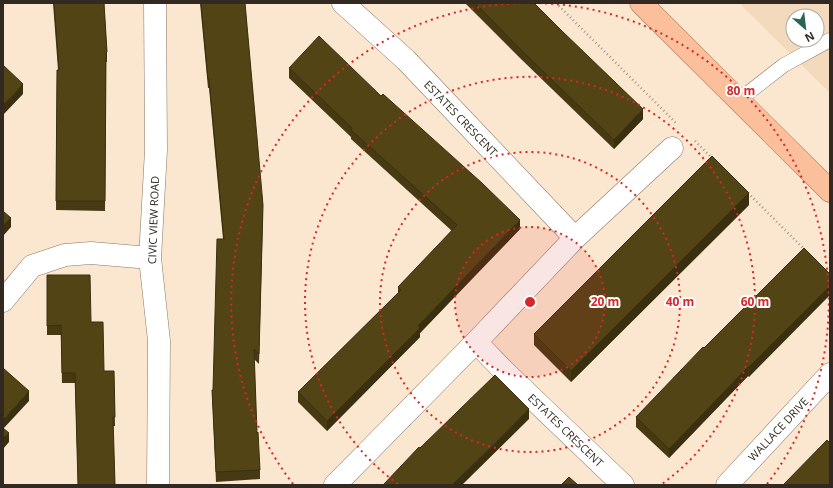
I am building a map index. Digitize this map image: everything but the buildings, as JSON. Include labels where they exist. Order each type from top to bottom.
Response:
[{"type":"main road","points":[[641,3],[828,186]]},
{"type":"street","name":"CIVIC VIEW ROAD","points":[[155,3],[156,150],[150,258],[159,341],[158,485]]},
{"type":"street","name":"ESTATES CRESCENT","points":[[343,3],[406,60],[575,238]]},
{"type":"street","points":[[335,485],[476,342],[575,238],[672,148]]},
{"type":"street","points":[[3,301],[32,266],[64,255],[91,253],[150,258]]},
{"type":"street","name":"ESTATES CRESCENT","points":[[476,342],[623,485]]},
{"type":"street","name":"WALLACE DRIVE","points":[[727,485],[830,374]]},
{"type":"lane","points":[[739,100],[784,65],[830,40]]},
{"type":"shaded area","points":[[740,3],[830,3],[830,93],[744,8]]}]
